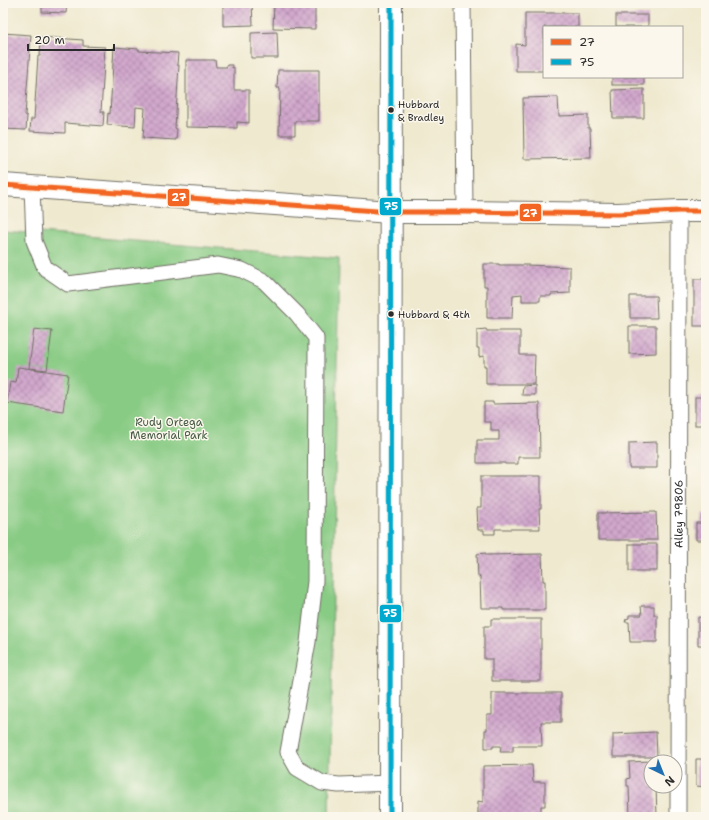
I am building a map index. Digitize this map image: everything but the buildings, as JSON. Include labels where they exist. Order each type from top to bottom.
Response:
[{"type":"main road","points":[[390,817],[391,3]]},
{"type":"main road","points":[[3,184],[391,212],[618,214],[706,211]]},
{"type":"lane","points":[[463,3],[465,212]]},
{"type":"lane","points":[[32,187],[34,240],[45,268],[68,284],[218,266],[242,270],[264,281],[297,314],[316,338],[315,581],[308,642],[288,752],[297,768],[322,783],[390,783]]},
{"type":"lane","name":"Alley 79806","points":[[678,817],[679,211]]},
{"type":"green space","name":"Rudy Ortega Memorial Park","points":[[3,230],[339,258],[329,817],[3,817]]},
{"type":"transit line","name":"75","points":[[390,817],[391,3]]},
{"type":"transit line","name":"27","points":[[3,185],[391,212],[618,214],[706,211]]},
{"type":"place","name":"Hubbard & Bradley","points":[[391,110]]},
{"type":"place","name":"Hubbard & 4th","points":[[391,314]]}]
